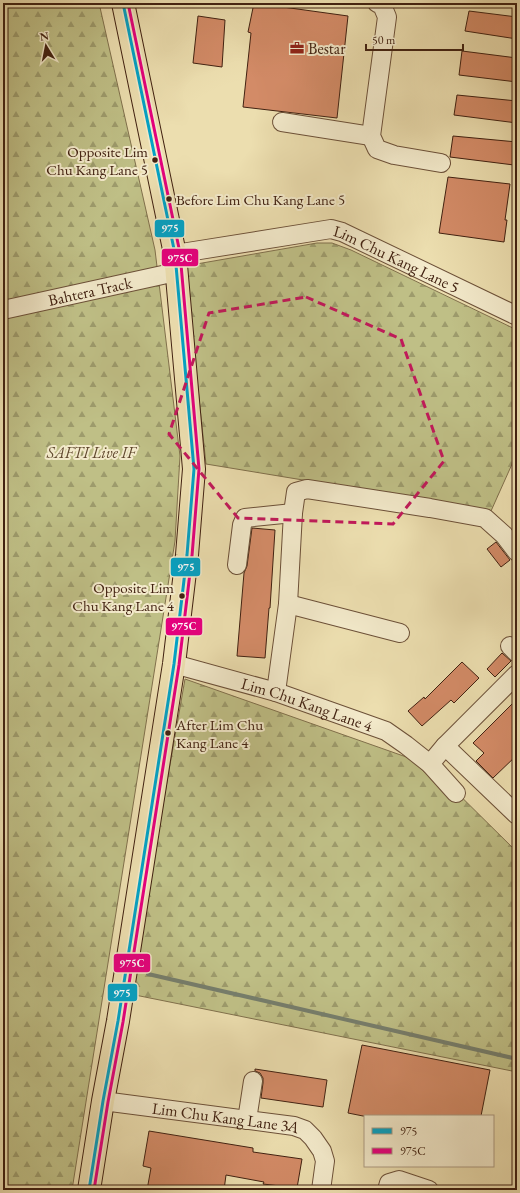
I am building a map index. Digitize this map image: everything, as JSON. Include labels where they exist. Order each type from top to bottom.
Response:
[{"type":"main road","points":[[89,1190],[118,1020],[174,664],[187,554],[194,469],[176,263],[123,3]]},
{"type":"street","points":[[377,3],[382,5],[387,17],[371,136],[377,149],[394,155],[441,162]]},
{"type":"street","points":[[282,122],[371,136]]},
{"type":"street","name":"Lim Chu Kang Lane 5","points":[[176,263],[331,229],[342,232],[517,316]]},
{"type":"street","name":"Bahtera Track","points":[[3,310],[176,263]]},
{"type":"street","points":[[276,692],[288,604],[293,513],[296,492],[307,489],[485,518],[504,535],[517,552]]},
{"type":"street","points":[[237,565],[242,525],[245,518],[293,513]]},
{"type":"street","points":[[288,604],[400,633]]},
{"type":"street","name":"Lim Chu Kang Lane 4","points":[[174,664],[276,692],[386,731],[430,764],[456,793]]},
{"type":"street","points":[[430,764],[517,674]]},
{"type":"street","points":[[446,746],[517,815]]},
{"type":"street","points":[[247,1120],[253,1081]]},
{"type":"street","name":"Lim Chu Kang Lane 3A","points":[[103,1101],[294,1126],[305,1130],[322,1151],[325,1161],[321,1190]]},
{"type":"street","points":[[387,1190],[389,1183],[399,1180],[429,1190]]},
{"type":"highlighted area","points":[[306,297],[401,339],[444,461],[393,524],[238,518],[169,434],[209,313]]},
{"type":"green space","name":"SAFTI Live IF","points":[[3,3],[99,3],[155,250],[180,456],[175,541],[72,1190],[3,1190]]},
{"type":"green space","points":[[317,243],[332,243],[351,250],[517,330],[517,453],[491,511],[206,464],[185,266]]},
{"type":"green space","points":[[185,679],[429,765],[517,852],[517,1072],[130,994]]},
{"type":"building","name":"Bestar","points":[[254,3],[348,16],[337,118],[243,107],[251,33],[248,32]]},
{"type":"building","points":[[469,11],[517,17],[517,39],[465,31]]},
{"type":"building","points":[[198,16],[225,20],[222,67],[193,63]]},
{"type":"building","points":[[462,51],[517,58],[517,82],[459,75]]},
{"type":"building","points":[[457,95],[517,101],[517,123],[454,115]]},
{"type":"building","points":[[453,136],[517,142],[514,165],[450,157]]},
{"type":"building","points":[[448,177],[510,184],[505,220],[507,220],[504,242],[439,233]]},
{"type":"building","points":[[252,528],[275,530],[265,658],[237,656],[244,573],[247,566]]},
{"type":"building","points":[[496,542],[510,560],[501,567],[487,549]]},
{"type":"building","points":[[502,653],[511,661],[495,677],[487,669]]},
{"type":"building","points":[[462,662],[479,678],[454,703],[451,700],[422,726],[408,711],[424,697],[425,699]]},
{"type":"building","points":[[517,699],[517,755],[493,778],[476,761],[484,753],[473,743]]},
{"type":"building","points":[[362,1045],[490,1070],[481,1115],[363,1116],[348,1113]]},
{"type":"building","points":[[255,1069],[327,1080],[323,1107],[261,1098],[263,1078],[260,1073],[255,1071]]},
{"type":"building","points":[[149,1131],[253,1148],[253,1152],[302,1159],[297,1188],[263,1184],[264,1182],[226,1175],[224,1190],[147,1190],[151,1168],[143,1166]]},
{"type":"waterway","points":[[148,974],[517,1059]]},
{"type":"transit line","name":"975","points":[[89,1190],[103,1101],[118,1021],[174,664],[187,555],[194,469],[175,254],[123,3]]},
{"type":"transit line","name":"975C","points":[[94,1190],[123,1022],[179,665],[192,556],[199,469],[180,253],[128,3]]},
{"type":"place","name":"Bestar","points":[[297,48]]},
{"type":"place","name":"Opposite Lim Chu Kang Lane 5","points":[[155,160]]},
{"type":"place","name":"Before Lim Chu Kang Lane 5","points":[[169,199]]},
{"type":"place","name":"Opposite Lim Chu Kang Lane 4","points":[[182,596]]},
{"type":"place","name":"After Lim Chu Kang Lane 4","points":[[168,733]]}]
